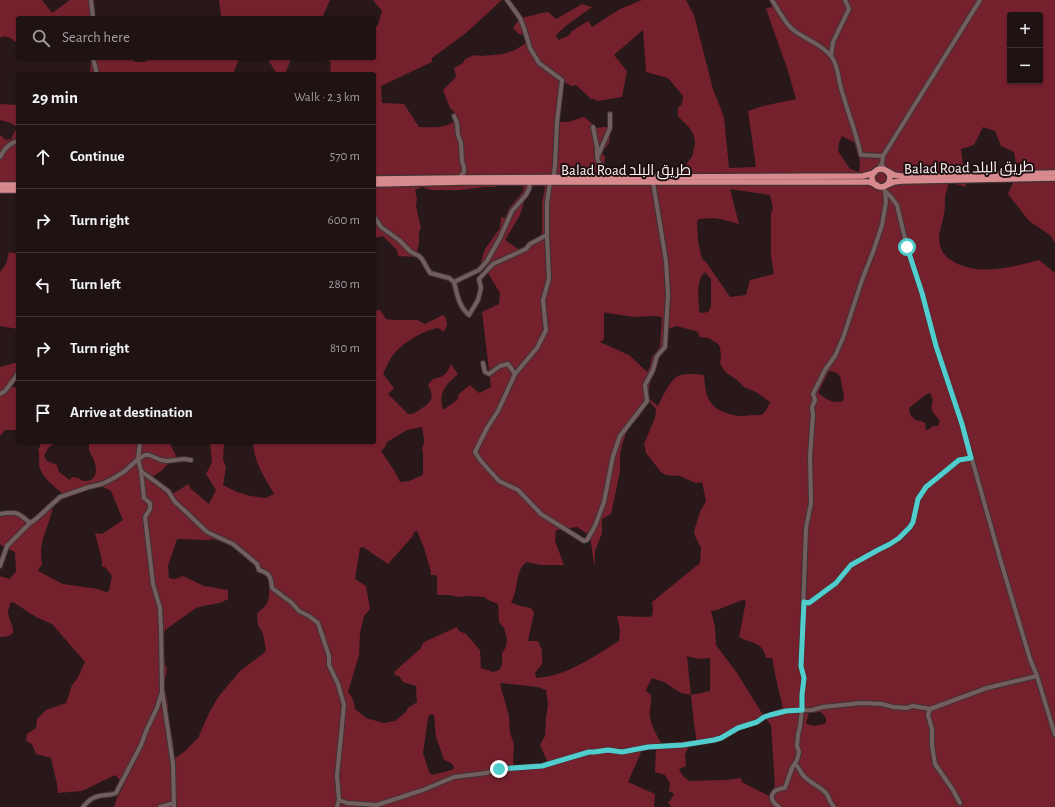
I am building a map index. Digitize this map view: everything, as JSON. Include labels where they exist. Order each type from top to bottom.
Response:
[{"type":"highway","name":"Balad Road طريق البلد","points":[[376,179],[863,176],[881,171],[901,176],[1055,173]]},
{"type":"highway","points":[[881,171],[888,173],[890,178],[888,184],[882,187],[873,181],[873,178],[881,171]]},
{"type":"highway","name":"Balad Road طريق البلد","points":[[376,184],[530,182],[870,182],[882,187],[901,181],[1055,178]]},
{"type":"highway","points":[[0,185],[16,185]]},
{"type":"highway","points":[[0,190],[16,190]]},
{"type":"street","points":[[92,0],[93,16]]},
{"type":"street","points":[[508,0],[520,18],[530,48],[539,63],[562,80],[557,122],[555,177]]},
{"type":"street","points":[[772,0],[790,27],[820,46],[835,62],[840,87],[862,155],[883,156]]},
{"type":"street","points":[[831,56],[833,42],[849,9],[845,0]]},
{"type":"street","points":[[881,171],[883,156],[980,0]]},
{"type":"street","points":[[94,60],[96,72]]},
{"type":"street","points":[[598,158],[610,128],[610,114]]},
{"type":"street","points":[[454,116],[461,143],[462,162],[464,167],[464,172],[461,176],[462,178]]},
{"type":"street","points":[[593,127],[599,164],[602,167],[603,177]]},
{"type":"street","points":[[0,157],[4,150],[16,142]]},
{"type":"street","points":[[454,282],[478,270],[487,261],[500,238],[512,211],[526,195],[530,182]]},
{"type":"street","points":[[550,182],[547,203],[549,279],[543,300],[546,330],[537,348],[515,374],[498,411],[487,428],[476,452],[481,461],[499,481],[518,490],[541,514],[584,541],[587,540],[595,526],[604,502],[613,456],[620,436],[647,400],[645,385],[653,370],[657,356],[665,347],[668,294],[666,260],[653,182]]},
{"type":"street","points":[[882,187],[891,197],[896,206],[936,346],[959,416],[1030,659],[1037,676],[1055,735]]},
{"type":"street","points":[[779,807],[774,803],[772,797],[773,793],[777,789],[785,788],[799,752],[796,746],[802,710],[804,678],[801,666],[806,528],[811,503],[810,456],[813,415],[812,407],[815,400],[813,394],[825,370],[835,356],[843,338],[882,225],[886,202],[882,187]]},
{"type":"street","points":[[376,220],[381,227],[399,240],[411,252],[419,256],[430,273],[449,278],[454,282],[456,292],[464,311],[469,315],[478,300],[481,288],[479,279],[493,264],[526,249],[530,244],[547,235]]},
{"type":"street","points":[[483,363],[485,372],[489,374],[500,366],[508,364],[515,374]]},
{"type":"street","points":[[0,394],[16,375]]},
{"type":"street","points":[[140,444],[138,459],[144,498],[150,503],[150,509],[145,516],[153,584],[160,608],[162,690],[173,764],[174,805],[160,807]]},
{"type":"street","points":[[0,566],[7,546],[30,522],[36,519],[60,497],[108,481],[126,471],[138,459],[145,455],[167,461],[184,459],[191,460]]},
{"type":"street","points":[[804,602],[809,603],[826,591],[836,583],[851,565],[896,540],[910,527],[913,522],[918,499],[926,487],[959,460],[971,458]]},
{"type":"street","points":[[140,471],[168,492],[175,502],[207,532],[233,544],[257,564],[259,570],[266,572],[272,578],[272,588],[300,611],[318,623],[328,656],[329,665],[338,684],[344,705],[337,776],[339,800],[337,807]]},
{"type":"street","points":[[0,514],[11,512],[18,514],[30,522]]},
{"type":"street","points":[[339,800],[346,803],[376,805],[422,790],[454,777],[486,773],[499,769],[542,766],[589,752],[608,750],[622,752],[648,747],[683,745],[714,740],[721,738],[738,728],[757,722],[764,717],[786,711],[812,710],[823,707],[861,703],[882,704],[906,708],[913,706],[930,709],[987,688],[1037,676]]},
{"type":"street","points":[[83,807],[88,802],[100,795],[113,795],[116,793],[141,745],[157,708],[162,690]]},
{"type":"street","points":[[930,709],[928,715],[932,729],[932,745],[935,764],[960,803]]},
{"type":"street","points":[[795,764],[808,780],[826,793],[834,807]]},
{"type":"shaded area","points":[[0,0],[42,0],[52,13],[70,0],[93,0],[94,16],[16,16],[16,42],[7,37],[0,38]]},
{"type":"shaded area","points":[[219,0],[330,0],[323,16],[220,16]]},
{"type":"shaded area","points":[[373,0],[502,0],[466,33],[432,58],[432,62],[381,86],[382,103],[404,104],[419,127],[441,127],[453,122],[454,112],[450,108],[443,90],[456,77],[454,68],[463,63],[465,59],[474,55],[481,56],[503,54],[515,50],[526,43],[523,35],[519,34],[513,28],[519,19],[505,0],[510,0],[522,18],[548,12],[556,19],[582,4],[592,7],[556,35],[558,40],[568,36],[572,31],[588,21],[592,27],[620,9],[642,0],[686,0],[694,15],[713,89],[724,117],[729,168],[756,167],[748,111],[763,106],[796,99],[787,68],[766,9],[773,6],[770,0],[1055,0],[1055,243],[1050,235],[1029,221],[1008,194],[1017,170],[1014,152],[1001,146],[995,131],[983,127],[974,145],[961,149],[966,187],[949,182],[945,197],[939,241],[942,251],[948,258],[966,267],[987,270],[1039,260],[1055,273],[1055,807],[671,807],[668,802],[674,794],[669,792],[670,783],[665,775],[655,772],[656,748],[649,748],[642,750],[628,782],[655,794],[654,807],[114,807],[124,785],[115,775],[82,791],[58,793],[51,758],[36,754],[32,744],[26,741],[27,734],[36,728],[37,719],[46,710],[66,703],[72,685],[77,679],[85,662],[52,624],[36,617],[13,602],[10,603],[8,612],[13,629],[11,635],[0,637],[0,576],[10,579],[16,571],[15,552],[0,544],[0,513],[13,510],[33,520],[63,494],[49,481],[41,470],[39,465],[38,450],[40,444],[53,444],[48,448],[44,456],[47,461],[57,465],[59,472],[70,480],[72,477],[88,481],[94,478],[96,472],[89,449],[89,444],[170,444],[179,462],[169,463],[152,477],[171,493],[176,492],[188,484],[190,488],[209,504],[216,490],[206,474],[212,462],[210,444],[224,444],[223,460],[226,467],[223,485],[237,492],[250,496],[266,498],[274,494],[257,463],[253,444],[376,444],[376,311],[380,310],[386,319],[417,320],[425,324],[443,315],[446,318],[447,325],[444,332],[438,328],[432,329],[420,334],[402,346],[393,355],[383,374],[394,388],[388,394],[408,414],[412,414],[430,401],[432,395],[428,385],[433,379],[444,375],[448,371],[451,364],[458,374],[449,382],[442,394],[441,399],[443,410],[457,400],[459,394],[470,385],[479,393],[491,387],[482,312],[499,304],[500,293],[481,262],[485,249],[500,228],[501,217],[505,218],[510,207],[524,189],[523,186],[497,186],[461,190],[431,190],[422,187],[415,190],[417,199],[416,206],[421,228],[419,232],[419,243],[416,257],[398,256],[397,250],[383,236],[376,238],[376,72],[330,72],[331,61],[326,60],[376,60],[376,26],[378,25],[382,11]],"holes":[[[643,30],[646,72],[668,78],[683,96],[682,104],[678,108],[678,116],[693,134],[695,144],[693,155],[680,173],[620,173],[604,168],[605,156],[602,154],[609,143],[612,126],[597,128],[584,117],[568,122],[558,122],[564,82],[572,86],[576,85],[591,99],[597,101],[622,97],[627,71],[614,55]],[[842,136],[854,142],[860,161],[859,172],[850,169],[838,151]],[[535,184],[545,187],[542,203],[541,235],[518,249],[505,240],[520,215],[525,199]],[[730,189],[770,195],[773,208],[771,213],[771,256],[774,274],[750,280],[746,295],[730,297],[706,262],[702,259],[698,241],[697,222],[699,219],[713,218],[739,224]],[[705,272],[711,279],[711,307],[708,312],[702,313],[699,311],[698,290],[700,280]],[[604,312],[634,317],[662,317],[660,347],[652,357],[650,367],[647,372],[629,355],[600,342],[604,339]],[[676,326],[696,331],[699,334],[699,337],[709,338],[718,344],[720,347],[720,363],[723,369],[744,387],[756,392],[770,402],[766,411],[760,415],[740,416],[714,407],[708,398],[704,375],[687,374],[675,378],[666,390],[658,406],[649,399],[649,387],[656,370],[658,357],[666,350],[667,333],[669,329]],[[829,371],[835,372],[840,376],[844,397],[843,401],[833,401],[818,393]],[[930,393],[933,400],[932,410],[940,421],[938,426],[933,426],[926,430],[925,423],[915,420],[910,414],[909,408]],[[647,402],[650,402],[656,409],[655,418],[644,444],[646,453],[661,472],[666,475],[680,476],[697,483],[702,482],[706,501],[700,512],[694,531],[701,548],[700,563],[652,602],[652,616],[617,616],[620,630],[619,641],[569,670],[558,674],[536,678],[535,673],[542,664],[542,650],[538,641],[528,641],[534,613],[531,608],[511,602],[515,593],[521,568],[527,562],[541,565],[564,565],[555,541],[556,530],[577,527],[590,536],[595,566],[595,551],[602,533],[602,519],[611,514],[612,510],[620,471],[620,454],[623,442],[628,428],[639,417]],[[422,427],[424,441],[422,448],[423,475],[409,481],[400,482],[381,451],[387,442],[407,430]],[[94,486],[101,486],[111,491],[123,520],[102,534],[95,533],[102,560],[102,567],[105,567],[112,576],[109,591],[106,592],[98,589],[63,584],[38,571],[42,564],[42,544],[53,506],[63,499]],[[417,531],[424,548],[431,572],[430,575],[437,576],[437,595],[484,597],[498,604],[499,622],[504,628],[507,639],[506,647],[502,653],[502,665],[499,670],[493,672],[481,668],[480,650],[466,634],[459,631],[457,627],[424,642],[420,649],[395,671],[394,675],[399,676],[403,682],[416,686],[417,702],[408,708],[406,712],[395,721],[384,723],[366,718],[355,709],[353,699],[348,692],[359,655],[360,633],[364,616],[370,609],[366,586],[355,579],[360,548],[363,547],[388,564],[412,537],[414,532]],[[177,539],[213,539],[232,545],[256,567],[257,571],[267,575],[269,586],[268,602],[257,614],[258,625],[263,634],[266,650],[240,671],[219,696],[210,711],[198,738],[185,751],[174,759],[173,741],[168,718],[168,705],[164,685],[167,669],[163,647],[165,630],[196,608],[220,603],[228,599],[228,590],[204,586],[183,576],[175,579],[169,578],[168,566]],[[743,600],[746,601],[739,637],[756,643],[762,648],[766,658],[772,658],[783,708],[763,715],[737,673],[716,645],[715,627],[711,611]],[[687,656],[699,659],[710,658],[710,691],[691,695]],[[652,678],[664,682],[681,693],[691,695],[696,740],[662,744],[651,721],[651,695],[646,691]],[[500,684],[538,687],[546,690],[548,704],[545,736],[540,745],[548,763],[518,769],[515,767],[513,762],[514,744],[510,733],[509,716]],[[821,712],[826,718],[826,723],[816,726],[806,723],[809,713]],[[430,714],[434,715],[436,737],[444,760],[451,763],[454,767],[452,770],[432,775],[429,772],[423,753],[428,718]],[[765,718],[771,725],[775,786],[769,796],[742,782],[741,778],[689,781],[683,776],[679,769],[686,766],[685,755],[689,746],[722,739],[736,730],[759,723]]]},
{"type":"shaded area","points":[[91,60],[133,60],[136,62],[144,62],[148,60],[238,61],[234,72],[90,72]]},
{"type":"shaded area","points":[[268,60],[291,60],[286,72],[276,72]]},
{"type":"shaded area","points":[[0,104],[16,105],[16,126],[11,123],[0,120]]},
{"type":"shaded area","points":[[16,129],[16,194],[0,193],[0,135],[6,140],[11,139]]},
{"type":"shaded area","points":[[9,252],[16,254],[16,329],[0,326],[0,272],[6,264]]},
{"type":"shaded area","points":[[16,363],[16,380],[12,387],[16,388],[16,430],[5,430],[0,436],[0,367]]},
{"type":"route","points":[[499,769],[542,766],[589,752],[608,750],[622,752],[648,747],[683,745],[714,740],[721,738],[738,728],[757,722],[764,717],[786,711],[802,710],[804,678],[801,666],[804,602],[809,603],[826,591],[836,583],[851,565],[896,540],[910,527],[913,522],[918,499],[926,487],[959,460],[971,458],[962,424],[936,346],[922,293],[907,247]]}]
